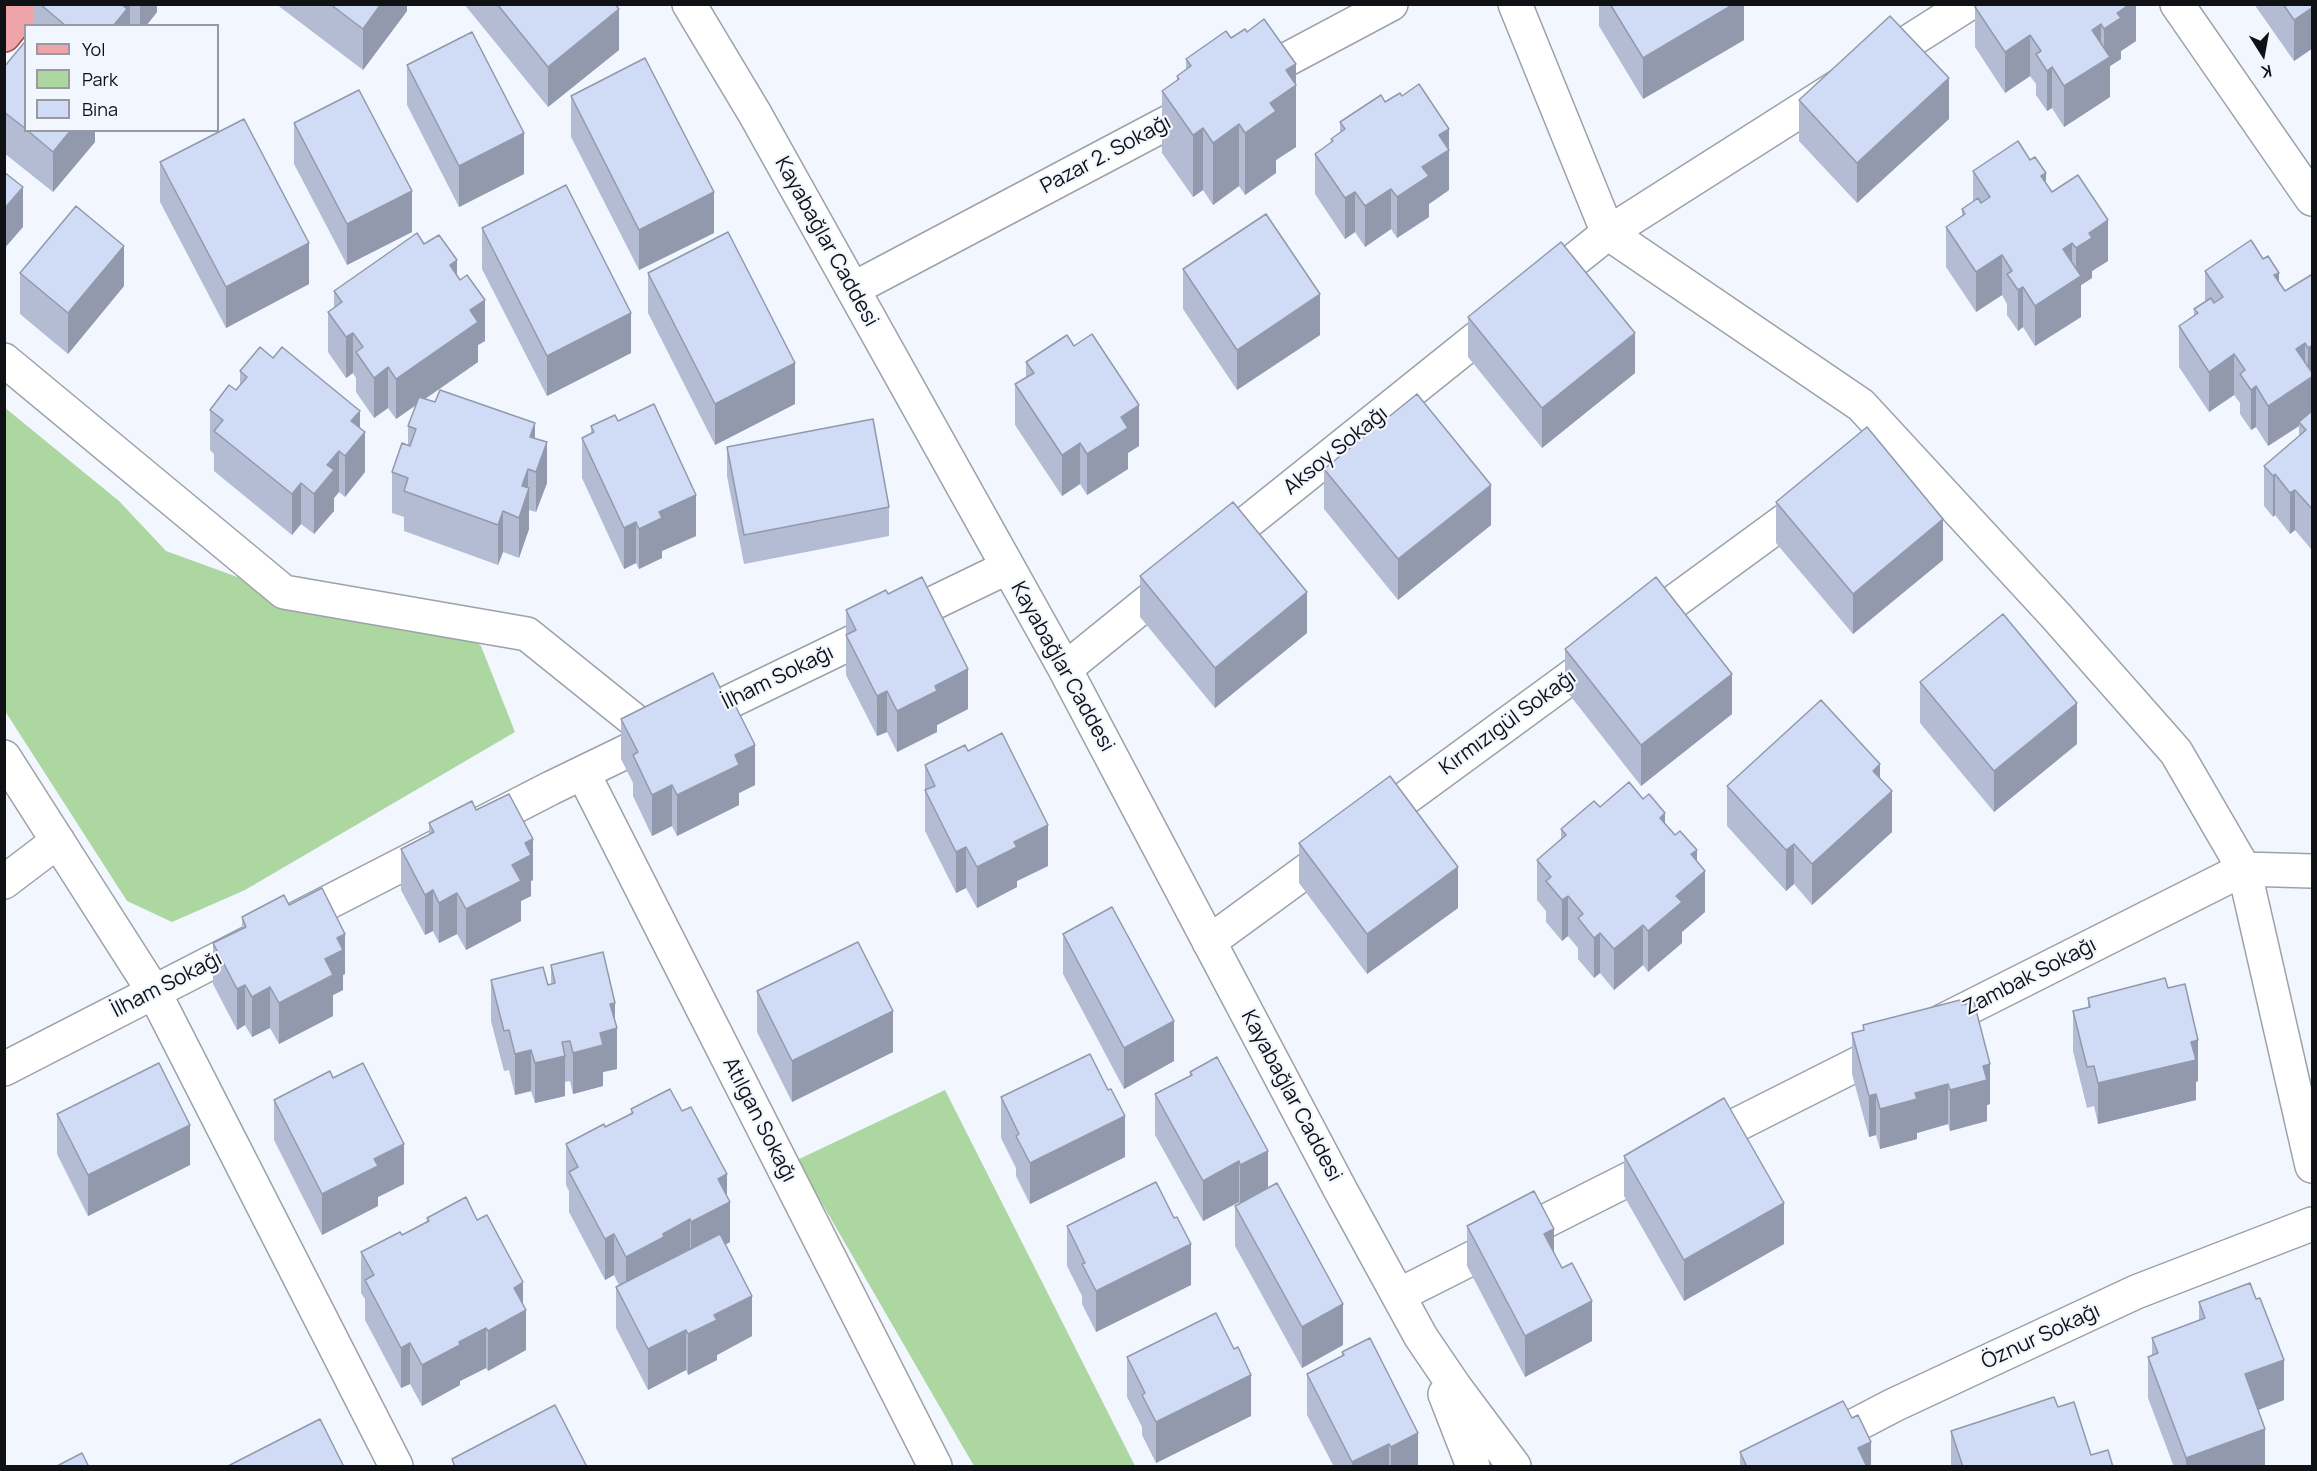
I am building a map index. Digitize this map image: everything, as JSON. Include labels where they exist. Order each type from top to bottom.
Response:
[{"type":"main road","points":[[4,35],[29,4]]},
{"type":"street","name":"Kayabağlar Caddesi","points":[[690,4],[755,114],[1065,669],[1421,1336],[1455,1387],[1515,1467]]},
{"type":"street","name":"Pazar 2. Sokağı","points":[[853,289],[1391,4]]},
{"type":"street","points":[[1515,4],[1608,233],[1861,405],[1884,448],[2056,616],[2176,752],[2244,869],[2313,1166]]},
{"type":"street","name":"Aksoy Sokağı","points":[[1065,669],[1608,233],[1968,4]]},
{"type":"street","points":[[2177,4],[2308,184]]},
{"type":"street","points":[[4,360],[284,592],[527,634],[655,737]]},
{"type":"street","name":"Kırmızıgül Sokağı","points":[[1209,942],[1836,483]]},
{"type":"street","name":"İlham Sokağı","points":[[4,1069],[583,772],[1008,567]]},
{"type":"street","points":[[4,757],[154,992],[396,1467]]},
{"type":"street","name":"Atılgan Sokağı","points":[[583,772],[935,1467]]},
{"type":"street","points":[[4,882],[58,841]]},
{"type":"street","points":[[2244,869],[2313,871]]},
{"type":"street","name":"Zambak Sokağı","points":[[1399,1295],[2244,869]]},
{"type":"street","name":"Öznur Sokağı","points":[[1777,1467],[1894,1405],[2136,1292],[2313,1224]]},
{"type":"street","name":"Kayabağlar Caddesi","points":[[1421,1336],[1473,1467]]},
{"type":"green space","points":[[4,407],[119,501],[166,551],[339,614],[455,621],[481,646],[515,732],[245,890],[172,922],[127,901],[5,711]]},
{"type":"green space","points":[[945,1090],[1135,1466],[974,1466],[797,1160]]},
{"type":"building","points":[[40,4],[121,4],[127,9],[115,24],[64,24]]},
{"type":"building","points":[[330,4],[381,4],[363,29]]},
{"type":"building","points":[[497,4],[615,4],[619,9],[548,67]]},
{"type":"building","points":[[1610,4],[1734,4],[1643,58]]},
{"type":"building","points":[[1978,4],[2130,4],[2117,13],[2121,18],[2104,29],[2101,24],[2092,30],[2110,57],[2064,86],[2052,67],[2047,71],[2036,54],[2041,51],[2030,35],[2005,52],[1975,7]]},
{"type":"building","points":[[2283,4],[2313,4],[2313,7],[2294,20]]},
{"type":"building","points":[[1890,16],[1949,78],[1857,163],[1799,100]]},
{"type":"building","points":[[1264,19],[1296,64],[1286,70],[1296,85],[1270,103],[1276,111],[1245,133],[1239,124],[1213,143],[1203,128],[1193,135],[1162,91],[1179,79],[1177,76],[1191,66],[1186,59],[1226,31],[1231,38],[1245,29],[1247,32]]},
{"type":"building","points":[[472,32],[524,133],[459,166],[407,65]]},
{"type":"building","points":[[24,43],[24,127],[4,112],[4,67]]},
{"type":"building","points":[[645,58],[714,192],[639,230],[571,96]]},
{"type":"building","points":[[1419,84],[1449,129],[1439,135],[1449,150],[1422,167],[1429,176],[1397,197],[1391,189],[1365,206],[1355,192],[1345,198],[1315,154],[1345,129],[1340,122],[1381,95],[1385,102],[1400,93],[1402,96]]},
{"type":"building","points":[[359,90],[412,191],[347,224],[294,123]]},
{"type":"building","points":[[244,119],[309,243],[226,287],[160,162]]},
{"type":"building","points":[[29,132],[69,132],[53,152]]},
{"type":"building","points":[[2018,141],[2030,160],[2035,157],[2046,173],[2041,176],[2052,192],[2078,175],[2108,220],[2089,233],[2092,238],[2076,248],[2072,243],[2063,249],[2081,276],[2035,306],[2023,287],[2018,290],[2007,274],[2012,271],[2002,255],[1976,272],[1946,227],[1965,214],[1962,209],[1978,198],[1981,203],[1990,197],[1973,171]]},
{"type":"building","points":[[4,172],[23,187],[4,209]]},
{"type":"building","points":[[566,185],[631,313],[547,356],[482,228]]},
{"type":"building","points":[[76,206],[124,246],[68,313],[20,273]]},
{"type":"building","points":[[1266,214],[1320,294],[1237,350],[1183,269]]},
{"type":"building","points":[[728,232],[795,363],[715,404],[648,273]]},
{"type":"building","points":[[417,233],[424,244],[439,235],[457,260],[450,265],[460,280],[467,275],[485,300],[470,310],[478,322],[396,379],[388,367],[374,378],[356,352],[363,347],[353,333],[346,337],[328,312],[342,302],[334,291]]},
{"type":"building","points":[[2251,240],[2263,259],[2268,256],[2279,273],[2274,275],[2285,291],[2311,275],[2313,277],[2313,345],[2308,348],[2305,343],[2296,349],[2313,376],[2268,406],[2256,386],[2251,390],[2240,374],[2245,370],[2234,354],[2209,372],[2179,326],[2198,313],[2194,309],[2211,298],[2214,303],[2223,297],[2205,271]]},
{"type":"building","points":[[1561,242],[1635,333],[1542,408],[1468,317]]},
{"type":"building","points":[[1092,334],[1139,405],[1121,417],[1128,428],[1087,454],[1080,443],[1062,455],[1015,384],[1034,373],[1026,362],[1067,335],[1074,346]]},
{"type":"building","points":[[260,347],[273,358],[282,347],[360,411],[351,421],[365,432],[345,456],[339,451],[327,465],[334,470],[314,494],[301,483],[292,494],[214,431],[223,420],[210,410],[229,385],[236,390],[247,377],[240,371]]},
{"type":"building","points":[[440,390],[535,423],[530,437],[547,442],[536,472],[528,469],[522,486],[529,488],[519,518],[503,511],[498,525],[404,491],[408,478],[392,472],[402,443],[410,446],[416,429],[408,426],[419,397],[435,402]]},
{"type":"building","points":[[1417,394],[1491,485],[1398,559],[1324,469]]},
{"type":"building","points":[[654,404],[696,495],[659,512],[662,518],[639,529],[636,522],[624,528],[582,438],[594,432],[591,426],[615,415],[618,421]]},
{"type":"building","points":[[2313,410],[2313,510],[2295,490],[2290,493],[2275,474],[2273,476],[2264,466],[2306,430],[2299,422]]},
{"type":"building","points":[[873,419],[889,507],[744,535],[727,447]]},
{"type":"building","points":[[1867,427],[1943,519],[1853,594],[1776,502]]},
{"type":"building","points":[[1233,502],[1307,592],[1215,668],[1140,576]]},
{"type":"building","points":[[922,577],[968,669],[935,686],[937,691],[897,711],[887,691],[877,696],[846,635],[856,630],[846,610],[886,590],[888,594]]},
{"type":"building","points":[[1656,577],[1732,674],[1641,745],[1565,649]]},
{"type":"building","points":[[2003,614],[2077,703],[1994,771],[1920,682]]},
{"type":"building","points":[[713,673],[730,708],[735,705],[755,745],[735,755],[739,765],[677,795],[672,785],[652,795],[633,755],[638,752],[621,719]]},
{"type":"building","points":[[1821,700],[1880,764],[1873,771],[1892,791],[1812,864],[1794,844],[1786,850],[1727,786]]},
{"type":"building","points":[[1002,733],[1048,825],[1014,842],[1017,847],[977,867],[966,847],[956,852],[925,790],[935,786],[925,765],[965,745],[968,751]]},
{"type":"building","points":[[1390,776],[1458,867],[1367,934],[1299,843]]},
{"type":"building","points":[[1629,782],[1643,799],[1649,794],[1665,813],[1660,818],[1675,835],[1680,831],[1697,850],[1691,854],[1705,871],[1676,896],[1682,902],[1648,931],[1643,925],[1614,949],[1600,933],[1594,938],[1578,918],[1583,914],[1568,896],[1562,900],[1546,881],[1551,877],[1537,860],[1566,835],[1561,829],[1594,801],[1600,807]]},
{"type":"building","points":[[509,794],[533,839],[525,843],[531,855],[512,865],[521,881],[466,909],[457,893],[439,903],[433,890],[425,895],[401,849],[434,832],[429,823],[472,801],[476,810]]},
{"type":"building","points":[[322,888],[345,934],[337,938],[343,950],[325,959],[333,975],[279,1003],[270,987],[252,997],[245,985],[237,989],[213,943],[246,927],[242,917],[284,895],[289,905]]},
{"type":"building","points":[[1112,907],[1174,1021],[1124,1048],[1063,934]]},
{"type":"building","points":[[858,942],[893,1011],[792,1061],[757,991]]},
{"type":"building","points":[[603,952],[615,1003],[610,1004],[617,1028],[600,1033],[603,1045],[573,1053],[570,1041],[562,1042],[565,1056],[535,1063],[531,1050],[515,1054],[509,1030],[504,1031],[491,980],[543,967],[548,985],[555,983],[551,965]]},
{"type":"building","points":[[2165,978],[2168,988],[2185,984],[2198,1040],[2191,1042],[2196,1060],[2098,1083],[2094,1066],[2087,1067],[2073,1011],[2090,1007],[2088,998]]},
{"type":"building","points":[[1960,1000],[1962,1005],[1974,1002],[1990,1064],[1983,1066],[1987,1080],[1950,1090],[1948,1084],[1915,1093],[1917,1099],[1880,1109],[1876,1094],[1869,1096],[1852,1033],[1864,1030],[1863,1025]]},
{"type":"building","points":[[1090,1054],[1108,1090],[1111,1089],[1125,1116],[1030,1163],[1016,1136],[1019,1134],[1001,1097]]},
{"type":"building","points":[[1217,1057],[1268,1151],[1240,1165],[1239,1161],[1203,1181],[1155,1094],[1192,1075],[1190,1072]]},
{"type":"building","points":[[159,1063],[190,1125],[88,1175],[57,1114]]},
{"type":"building","points":[[363,1063],[404,1144],[374,1159],[378,1166],[322,1194],[274,1100],[330,1071],[333,1078]]},
{"type":"building","points":[[670,1089],[682,1111],[691,1107],[727,1174],[718,1179],[730,1202],[691,1222],[690,1219],[663,1234],[664,1237],[626,1257],[614,1234],[605,1239],[569,1172],[578,1167],[566,1144],[604,1124],[605,1127],[633,1113],[631,1109]]},
{"type":"building","points":[[1724,1098],[1784,1203],[1684,1260],[1624,1156]]},
{"type":"building","points":[[1156,1182],[1174,1218],[1177,1217],[1191,1244],[1096,1291],[1067,1226]]},
{"type":"building","points":[[1277,1183],[1343,1304],[1302,1327],[1235,1206]]},
{"type":"building","points":[[1534,1191],[1554,1229],[1544,1234],[1562,1268],[1572,1263],[1592,1301],[1525,1336],[1467,1226]]},
{"type":"building","points":[[466,1197],[477,1220],[487,1215],[523,1282],[514,1288],[526,1310],[488,1331],[486,1328],[459,1342],[460,1345],[422,1365],[410,1343],[401,1348],[365,1280],[374,1275],[361,1252],[400,1232],[402,1235],[429,1221],[427,1218]]},
{"type":"building","points":[[720,1234],[752,1296],[714,1315],[717,1320],[688,1334],[686,1330],[648,1349],[616,1287]]},
{"type":"building","points":[[2250,1283],[2256,1299],[2260,1298],[2284,1360],[2245,1374],[2265,1429],[2186,1458],[2148,1357],[2158,1353],[2152,1338],[2205,1318],[2199,1302]]},
{"type":"building","points":[[1216,1313],[1234,1349],[1238,1347],[1251,1375],[1156,1422],[1127,1357]]},
{"type":"building","points":[[1370,1338],[1418,1433],[1391,1447],[1389,1444],[1352,1462],[1307,1374],[1344,1355],[1342,1352]]},
{"type":"building","points":[[2054,1397],[2058,1407],[2074,1402],[2091,1455],[2108,1450],[2113,1467],[1963,1467],[1951,1431]]},
{"type":"building","points":[[1843,1401],[1852,1418],[1858,1415],[1871,1442],[1858,1448],[1867,1467],[1747,1467],[1740,1452]]},
{"type":"building","points":[[555,1405],[587,1467],[455,1467],[452,1459]]},
{"type":"building","points":[[320,1419],[344,1467],[226,1467]]},
{"type":"building","points":[[82,1453],[89,1467],[55,1467]]}]
